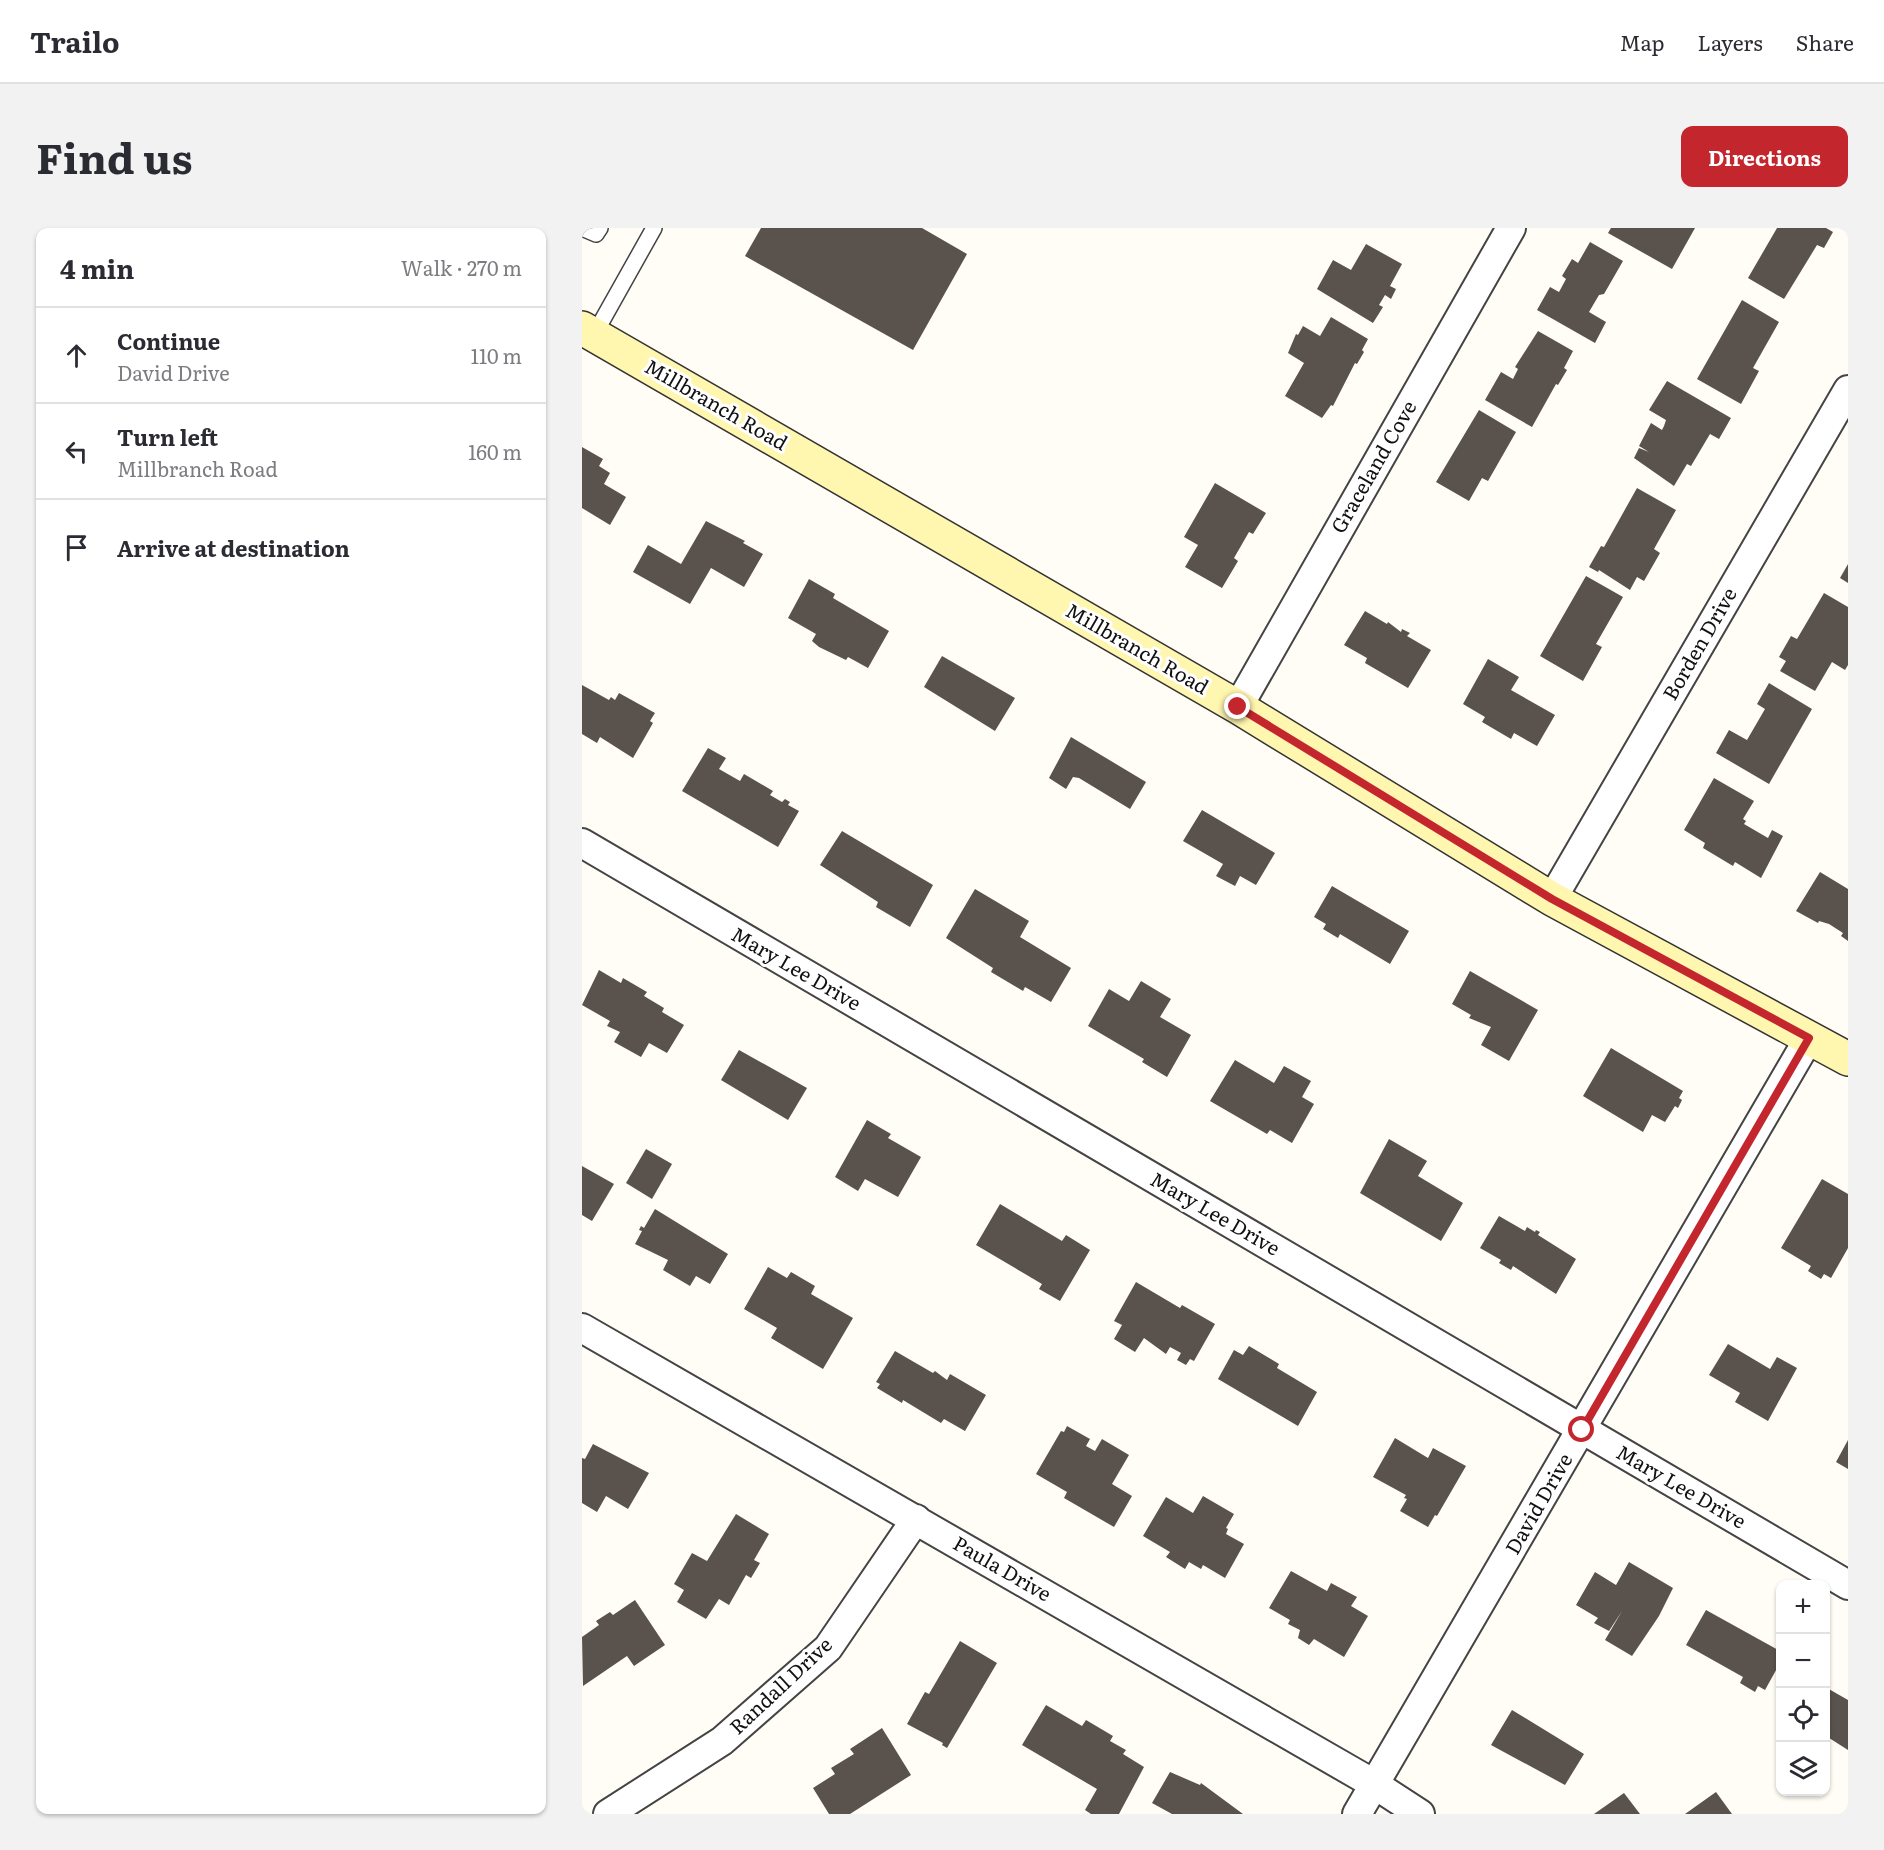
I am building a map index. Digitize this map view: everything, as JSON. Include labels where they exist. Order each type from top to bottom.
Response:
[{"type":"main road","name":"Millbranch Road","points":[[588,331],[1238,707],[1552,899],[1848,1059]]},
{"type":"street","name":"Graceland Cove","points":[[1238,707],[1511,228]]},
{"type":"street","name":"Borden Drive","points":[[1552,899],[1848,390]]},
{"type":"street","name":"Mary Lee Drive","points":[[582,843],[1848,1585]]},
{"type":"street","name":"David Drive","points":[[1357,1814],[1809,1038]]},
{"type":"street","name":"Paula Drive","points":[[582,1328],[1374,1784],[1420,1814]]},
{"type":"street","name":"Randall Drive","points":[[608,1814],[722,1741],[828,1648],[916,1520]]},
{"type":"lane","points":[[582,228],[596,234],[600,228]]},
{"type":"lane","points":[[588,331],[654,228]]},
{"type":"building","points":[[761,228],[922,228],[967,254],[913,350],[745,256]]},
{"type":"building","points":[[1611,228],[1695,228],[1672,269],[1608,233]]},
{"type":"building","points":[[1777,228],[1826,228],[1833,232],[1824,248],[1817,245],[1784,299],[1748,278]]},
{"type":"building","points":[[1590,242],[1623,261],[1604,294],[1599,295],[1589,312],[1606,322],[1595,343],[1537,310],[1550,287],[1559,292],[1566,279],[1562,276],[1572,259],[1578,263]]},
{"type":"building","points":[[1366,244],[1402,264],[1390,286],[1396,289],[1391,299],[1385,295],[1379,305],[1383,307],[1373,323],[1317,289],[1333,260],[1351,270]]},
{"type":"building","points":[[1742,300],[1779,322],[1753,368],[1759,371],[1741,404],[1697,379]]},
{"type":"building","points":[[1331,317],[1368,339],[1362,350],[1364,352],[1357,364],[1355,363],[1333,406],[1331,405],[1322,418],[1285,396],[1304,363],[1288,353],[1296,334],[1298,335],[1303,326],[1320,336]]},
{"type":"building","points":[[1538,331],[1573,351],[1564,368],[1567,370],[1558,385],[1556,384],[1532,427],[1485,400],[1501,372],[1513,379],[1518,369],[1515,367]]},
{"type":"building","points":[[1667,381],[1731,418],[1719,439],[1710,434],[1691,466],[1687,464],[1674,486],[1634,458],[1639,448],[1649,452],[1639,446],[1651,423],[1662,430],[1664,426],[1666,420],[1649,410]]},
{"type":"building","points":[[1479,410],[1516,432],[1488,481],[1482,478],[1469,501],[1436,482]]},
{"type":"building","points":[[582,447],[603,459],[599,466],[610,473],[604,484],[626,497],[610,525],[582,508]]},
{"type":"building","points":[[1215,483],[1266,513],[1253,534],[1249,532],[1234,558],[1238,561],[1222,588],[1185,567],[1198,545],[1184,537]]},
{"type":"building","points":[[1637,488],[1676,510],[1654,549],[1660,553],[1644,581],[1637,577],[1630,590],[1599,570],[1598,572],[1589,567],[1601,546],[1604,547]]},
{"type":"building","points":[[706,521],[745,541],[743,543],[763,554],[744,587],[711,568],[690,604],[633,572],[648,545],[681,564]]},
{"type":"building","points":[[1848,564],[1848,583],[1840,578]]},
{"type":"building","points":[[1586,576],[1623,597],[1596,644],[1602,647],[1583,681],[1540,656]]},
{"type":"building","points":[[809,579],[835,594],[833,598],[889,631],[868,668],[848,657],[846,660],[819,647],[812,641],[816,634],[788,618]]},
{"type":"building","points":[[1824,593],[1848,607],[1848,665],[1845,670],[1832,662],[1815,691],[1780,671],[1786,661],[1779,657],[1791,636],[1797,639]]},
{"type":"building","points":[[1365,611],[1387,624],[1388,622],[1401,632],[1402,629],[1410,633],[1407,636],[1431,650],[1408,688],[1365,663],[1367,658],[1344,645]]},
{"type":"building","points":[[942,656],[1015,698],[995,731],[924,687]]},
{"type":"building","points":[[1488,659],[1519,677],[1511,690],[1555,715],[1537,746],[1514,733],[1511,739],[1482,722],[1485,717],[1463,704]]},
{"type":"building","points":[[1769,683],[1812,709],[1769,784],[1716,753],[1729,730],[1747,740],[1765,709],[1757,704]]},
{"type":"building","points":[[582,685],[609,700],[611,697],[615,700],[619,693],[655,713],[650,721],[653,723],[633,758],[600,737],[597,743],[582,734]]},
{"type":"building","points":[[1071,737],[1146,782],[1130,809],[1079,778],[1073,777],[1066,789],[1049,778]]},
{"type":"building","points":[[708,748],[726,758],[719,769],[740,781],[744,774],[773,791],[770,795],[782,802],[785,799],[790,802],[788,805],[799,811],[778,847],[682,791]]},
{"type":"building","points":[[1714,778],[1754,801],[1743,819],[1746,821],[1744,824],[1768,838],[1772,830],[1783,836],[1761,878],[1735,862],[1733,866],[1703,848],[1705,843],[1684,830]]},
{"type":"building","points":[[1202,810],[1275,853],[1256,885],[1240,876],[1235,886],[1216,876],[1223,864],[1183,841]]},
{"type":"building","points":[[842,831],[933,885],[910,927],[876,907],[878,902],[820,865]]},
{"type":"building","points":[[1820,872],[1848,889],[1848,941],[1841,936],[1843,933],[1829,924],[1819,921],[1818,923],[1796,911]]},
{"type":"building","points":[[1332,886],[1409,931],[1390,964],[1340,934],[1338,938],[1323,929],[1326,924],[1314,917]]},
{"type":"building","points":[[975,889],[1029,921],[1020,937],[1071,968],[1051,1002],[1025,987],[1023,991],[991,972],[993,968],[946,938]]},
{"type":"building","points":[[599,970],[621,983],[623,978],[647,992],[644,996],[664,1008],[662,1012],[684,1025],[667,1053],[649,1043],[641,1057],[614,1042],[620,1032],[607,1026],[610,1021],[582,1005]]},
{"type":"building","points":[[1470,971],[1538,1010],[1509,1061],[1481,1045],[1491,1027],[1469,1018],[1471,1015],[1452,1004]]},
{"type":"building","points":[[1141,981],[1171,999],[1160,1017],[1191,1035],[1167,1077],[1142,1062],[1144,1059],[1088,1026],[1109,989],[1129,1001]]},
{"type":"building","points":[[1611,1048],[1683,1091],[1679,1098],[1682,1100],[1678,1108],[1675,1106],[1665,1122],[1652,1115],[1643,1132],[1583,1096]]},
{"type":"building","points":[[739,1050],[807,1088],[788,1120],[721,1080]]},
{"type":"building","points":[[1235,1060],[1274,1083],[1284,1066],[1311,1081],[1302,1097],[1314,1104],[1292,1143],[1270,1130],[1267,1134],[1210,1101]]},
{"type":"building","points":[[867,1120],[891,1134],[888,1138],[921,1157],[898,1197],[865,1179],[858,1191],[835,1177]]},
{"type":"building","points":[[1389,1139],[1427,1161],[1418,1176],[1463,1203],[1441,1241],[1360,1193]]},
{"type":"building","points":[[646,1149],[672,1164],[652,1199],[626,1183]]},
{"type":"building","points":[[582,1166],[614,1184],[592,1221],[582,1215]]},
{"type":"building","points":[[1822,1179],[1848,1194],[1848,1248],[1831,1278],[1824,1274],[1821,1279],[1808,1271],[1811,1266],[1781,1248]]},
{"type":"building","points":[[1000,1204],[1062,1241],[1066,1235],[1090,1250],[1060,1301],[1039,1289],[1042,1284],[976,1245]]},
{"type":"building","points":[[655,1209],[728,1254],[710,1284],[696,1276],[690,1286],[663,1270],[668,1260],[635,1244],[642,1231],[639,1230],[641,1226],[644,1228]]},
{"type":"building","points":[[1499,1216],[1525,1231],[1527,1227],[1540,1232],[1538,1235],[1576,1259],[1556,1294],[1513,1266],[1511,1270],[1499,1263],[1501,1260],[1480,1248]]},
{"type":"building","points":[[768,1267],[787,1278],[791,1272],[815,1286],[811,1294],[853,1318],[823,1369],[771,1338],[777,1328],[744,1309]]},
{"type":"building","points":[[1136,1282],[1180,1308],[1182,1305],[1215,1324],[1194,1361],[1190,1359],[1186,1365],[1177,1360],[1181,1353],[1170,1347],[1166,1354],[1144,1338],[1135,1352],[1114,1339],[1122,1325],[1114,1321]]},
{"type":"building","points":[[1728,1344],[1770,1369],[1777,1357],[1797,1368],[1768,1421],[1735,1402],[1740,1393],[1709,1375]]},
{"type":"building","points":[[1249,1346],[1279,1364],[1277,1368],[1317,1392],[1298,1426],[1218,1379],[1234,1350],[1243,1355]]},
{"type":"building","points":[[895,1351],[933,1373],[935,1371],[947,1380],[950,1374],[986,1395],[965,1431],[944,1419],[941,1423],[903,1400],[902,1403],[877,1388],[880,1384],[876,1382]]},
{"type":"building","points":[[1067,1426],[1090,1439],[1086,1446],[1095,1451],[1102,1439],[1129,1455],[1112,1484],[1132,1496],[1114,1527],[1064,1498],[1067,1492],[1036,1474],[1061,1431],[1064,1432]]},
{"type":"building","points":[[1395,1438],[1428,1458],[1433,1448],[1466,1466],[1437,1516],[1435,1515],[1428,1527],[1400,1511],[1407,1499],[1404,1498],[1406,1495],[1373,1477]]},
{"type":"building","points":[[1848,1440],[1848,1469],[1836,1462]]},
{"type":"building","points":[[593,1444],[649,1473],[628,1509],[606,1496],[597,1512],[582,1503],[582,1458],[585,1459]]},
{"type":"building","points":[[1203,1496],[1234,1514],[1226,1528],[1228,1529],[1226,1534],[1244,1544],[1225,1578],[1203,1565],[1201,1569],[1189,1562],[1185,1569],[1166,1557],[1170,1552],[1143,1536],[1166,1497],[1193,1513]]},
{"type":"building","points":[[736,1514],[769,1534],[754,1560],[760,1563],[751,1578],[746,1575],[729,1605],[719,1599],[706,1619],[677,1602],[684,1590],[674,1584],[692,1553],[707,1561]]},
{"type":"building","points":[[1629,1562],[1673,1588],[1659,1616],[1632,1656],[1605,1640],[1622,1611],[1609,1631],[1594,1623],[1598,1618],[1576,1605],[1595,1572],[1616,1585]]},
{"type":"building","points":[[1291,1571],[1327,1591],[1331,1583],[1357,1597],[1351,1606],[1368,1616],[1344,1657],[1314,1639],[1309,1645],[1298,1638],[1300,1630],[1288,1624],[1290,1620],[1269,1608]]},
{"type":"building","points":[[635,1600],[665,1645],[634,1666],[627,1656],[583,1686],[582,1637],[599,1625],[596,1621],[610,1612],[613,1615]]},
{"type":"building","points":[[1706,1610],[1776,1649],[1776,1670],[1765,1690],[1758,1686],[1755,1692],[1740,1683],[1743,1677],[1686,1645]]},
{"type":"building","points":[[960,1641],[997,1663],[947,1748],[942,1745],[943,1743],[907,1724],[925,1692],[929,1694]]},
{"type":"building","points":[[1830,1690],[1848,1700],[1848,1750],[1830,1739]]},
{"type":"building","points":[[1046,1705],[1082,1726],[1086,1720],[1113,1736],[1110,1741],[1126,1750],[1123,1754],[1144,1767],[1119,1814],[1091,1814],[1085,1810],[1097,1789],[1022,1745]]},
{"type":"building","points":[[1512,1710],[1584,1754],[1565,1785],[1491,1745]]},
{"type":"building","points":[[882,1728],[911,1775],[850,1814],[829,1814],[813,1788],[835,1774],[831,1768],[854,1754],[850,1749]]},
{"type":"building","points":[[1170,1772],[1200,1785],[1201,1783],[1243,1814],[1172,1814],[1152,1803]]},
{"type":"building","points":[[1716,1792],[1732,1814],[1685,1814]]},
{"type":"building","points":[[1624,1793],[1640,1814],[1594,1814]]},
{"type":"route","points":[[1238,707],[1552,899],[1809,1038],[1582,1430]]}]
